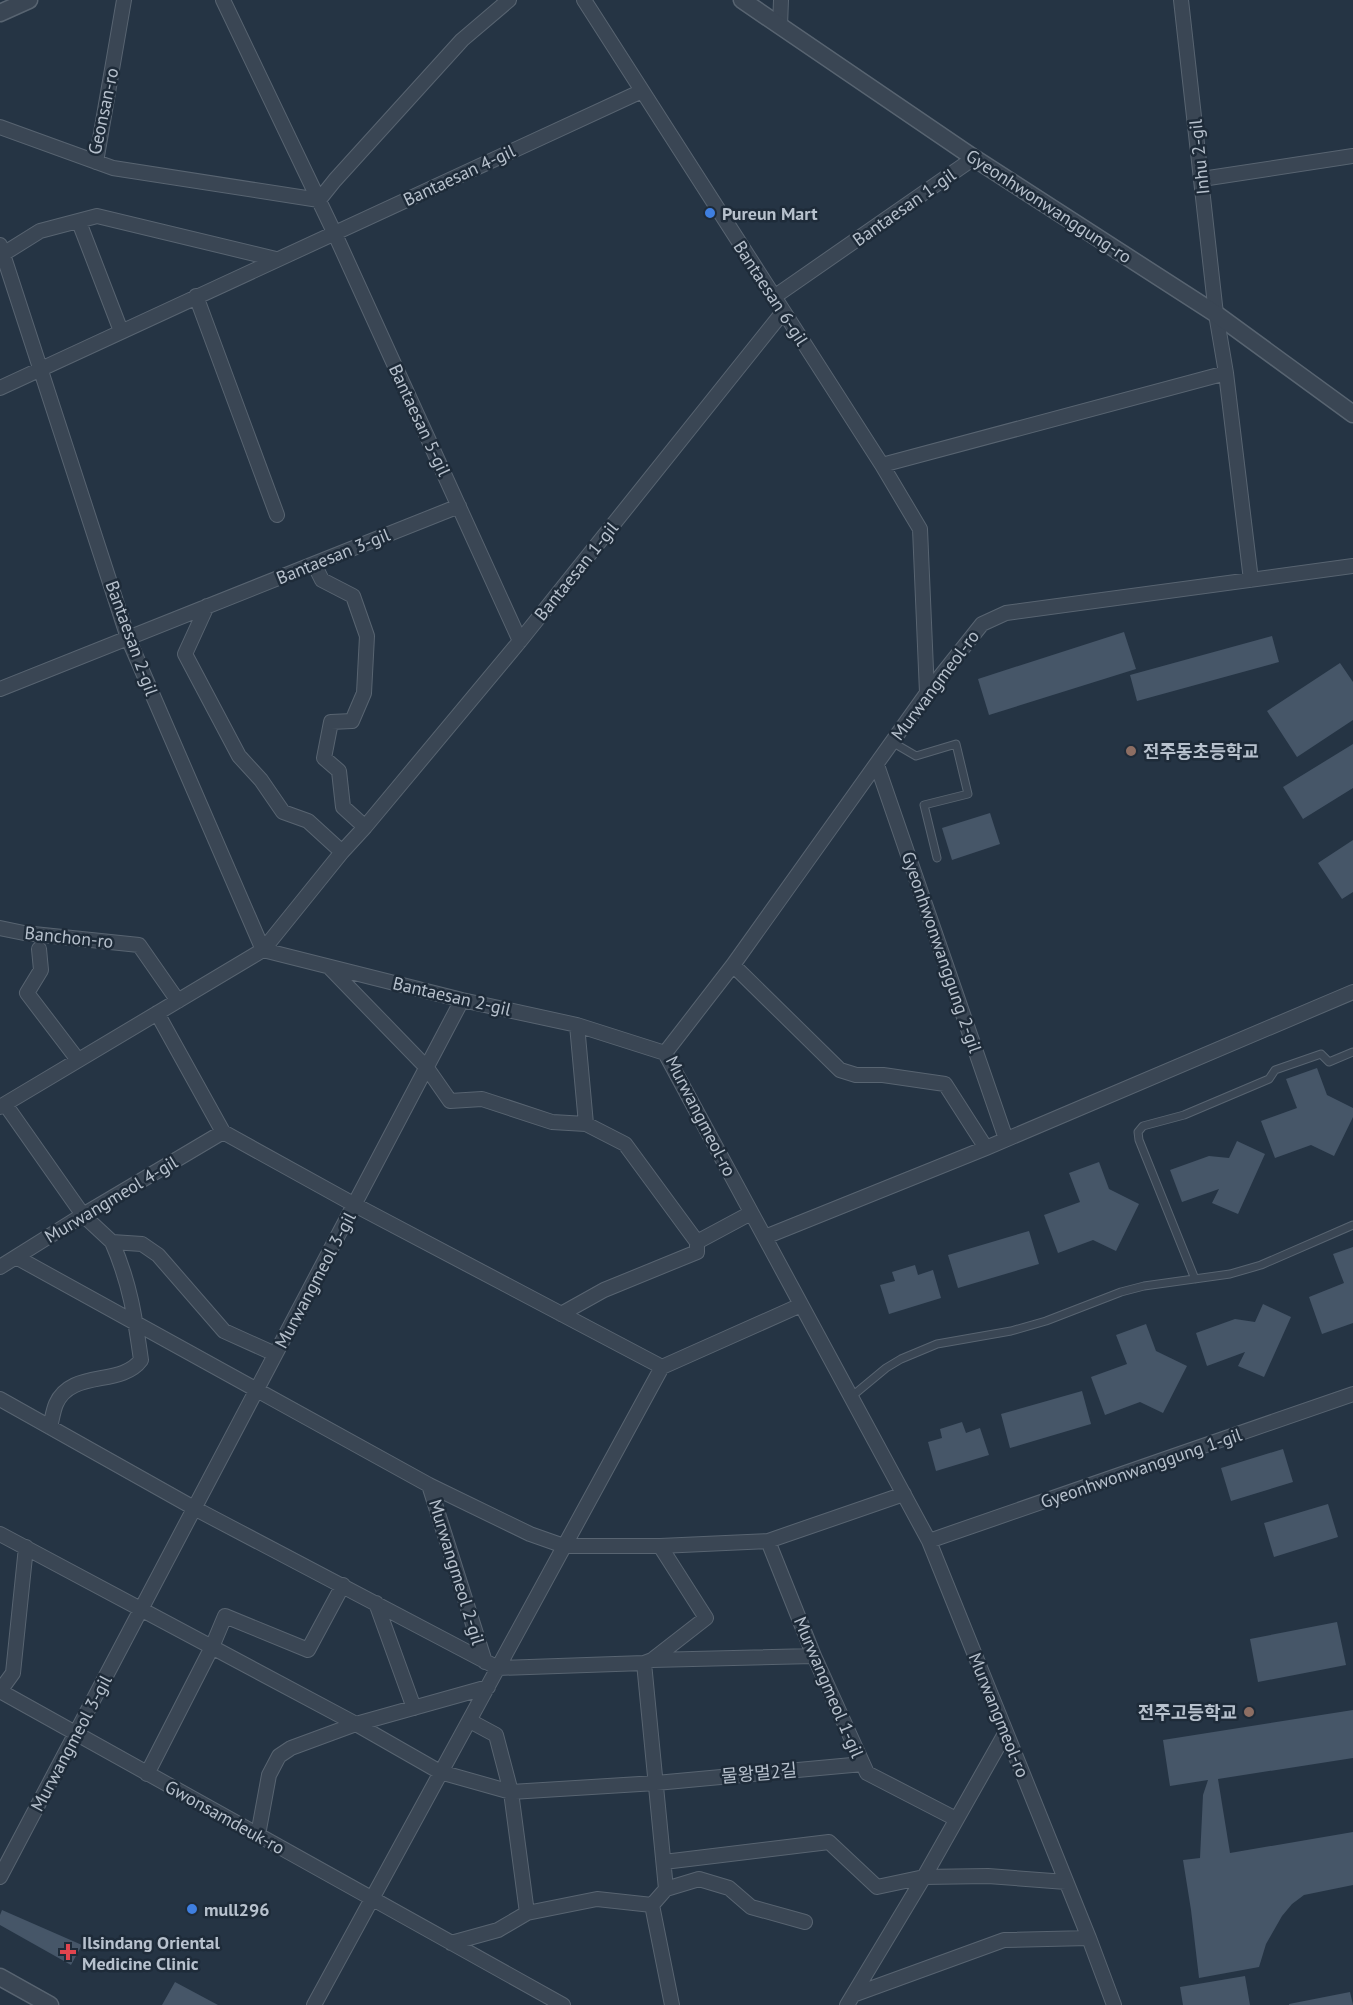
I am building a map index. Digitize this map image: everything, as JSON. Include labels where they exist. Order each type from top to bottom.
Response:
[{"type":"street","points":[[0,13],[29,0]]},
{"type":"street","name":"Geonsan-ro","points":[[0,127],[96,162],[124,0]]},
{"type":"street","name":"Bantaesan 5-gil","points":[[223,0],[334,232],[520,641]]},
{"type":"street","points":[[96,162],[113,168],[319,200],[462,40],[509,0]]},
{"type":"street","name":"Bantaesan 6-gil","points":[[584,0],[882,465],[920,529],[927,693]]},
{"type":"street","name":"Gyeonhwonwanggung-ro","points":[[742,0],[974,158],[1216,314],[1353,414]]},
{"type":"street","points":[[780,26],[781,0]]},
{"type":"street","name":"Inhu 2-gil","points":[[1181,0],[1216,314],[1226,373],[1251,580]]},
{"type":"street","name":"Bantaesan 4-gil","points":[[0,388],[642,91]]},
{"type":"street","points":[[1202,179],[1353,156]]},
{"type":"street","name":"Bantaesan 1-gil","points":[[774,297],[974,158]]},
{"type":"street","name":"Bantaesan 2-gil","points":[[276,259],[98,216],[40,231],[1,252],[128,638],[262,950],[462,1000],[577,1025],[664,1053]]},
{"type":"street","points":[[79,222],[121,331]]},
{"type":"street","points":[[196,296],[277,515]]},
{"type":"street","name":"Bantaesan 1-gil","points":[[83,1215],[3,1106],[262,950],[520,641],[783,312]]},
{"type":"street","points":[[882,465],[1226,373]]},
{"type":"street","name":"Bantaesan 3-gil","points":[[0,689],[459,506]]},
{"type":"street","points":[[314,564],[322,580],[353,596],[368,636],[364,693],[352,721],[331,722],[324,758],[339,771],[342,807],[365,827]]},
{"type":"street","name":"Murwangmeol-ro","points":[[1114,2005],[929,1541],[664,1053],[733,965],[878,765],[927,693],[982,624],[1006,614],[1353,566]]},
{"type":"street","points":[[207,606],[185,654],[238,756],[261,780],[283,812],[308,821],[342,852]]},
{"type":"street","name":"Gyeonhwonwanggung 2-gil","points":[[878,765],[1006,1139]]},
{"type":"street","name":"Banchon-ro","points":[[0,927],[24,933],[139,945],[178,1000]]},
{"type":"street","points":[[39,949],[41,970],[27,993],[78,1060]]},
{"type":"street","name":"Bantaesan 2-gil","points":[[327,965],[427,1068]]},
{"type":"street","points":[[733,965],[840,1070],[856,1074],[883,1075],[945,1084],[986,1148]]},
{"type":"street","points":[[765,1238],[986,1148],[1353,992]]},
{"type":"street","name":"Murwangmeol 3-gil","points":[[0,1877],[5,1853],[76,1734],[462,1000]]},
{"type":"street","points":[[157,1013],[223,1132]]},
{"type":"street","points":[[577,1025],[586,1124]]},
{"type":"street","points":[[427,1068],[450,1101],[482,1099],[552,1122],[586,1124],[625,1144],[697,1242],[697,1252],[604,1290],[561,1314]]},
{"type":"street","name":"Murwangmeol 3-gil","points":[[223,1132],[561,1314]]},
{"type":"street","name":"Murwangmeol 4-gil","points":[[0,1267],[223,1132]]},
{"type":"street","points":[[697,1242],[751,1213]]},
{"type":"street","points":[[50,1427],[56,1403],[64,1392],[81,1382],[124,1373],[135,1368],[141,1360],[131,1296],[123,1268],[112,1242],[83,1215]]},
{"type":"street","name":"Murwangmeol 3-gil","points":[[112,1242],[142,1244],[158,1255],[224,1331],[275,1354]]},
{"type":"street","points":[[16,1257],[429,1485]]},
{"type":"street","points":[[561,1314],[662,1367],[801,1305]]},
{"type":"street","name":"Murwangmeol 2-gil","points":[[314,2005],[662,1367]]},
{"type":"street","name":"Gyeonhwonwanggung 1-gil","points":[[929,1541],[1353,1394]]},
{"type":"street","points":[[0,1399],[194,1508],[349,1588],[308,1650],[225,1616],[212,1647],[147,1774]]},
{"type":"street","name":"Murwangmeol 2-gil","points":[[429,1485],[530,1534],[564,1546],[660,1546],[768,1541]]},
{"type":"street","name":"Murwangmeol 2-gil","points":[[429,1485],[485,1662]]},
{"type":"street","points":[[768,1541],[904,1494]]},
{"type":"street","points":[[0,1534],[356,1724],[440,1772],[511,1792],[656,1783]]},
{"type":"street","name":"Murwangmeol 1-gil","points":[[768,1541],[814,1656],[867,1773],[956,1819]]},
{"type":"street","points":[[660,1546],[706,1618],[648,1661],[650,1721],[666,1889]]},
{"type":"street","points":[[0,1691],[13,1673],[26,1547]]},
{"type":"street","name":"Murwangmeol 2-gil","points":[[349,1588],[498,1668],[814,1656]]},
{"type":"street","points":[[376,1603],[414,1708]]},
{"type":"street","points":[[258,1835],[268,1774],[279,1756],[291,1748],[356,1724],[488,1687]]},
{"type":"street","name":"Gwonsamdeuk-ro","points":[[0,1691],[563,2005]]},
{"type":"street","points":[[470,1721],[496,1736],[511,1792],[527,1912]]},
{"type":"street","points":[[851,2001],[1006,1732]]},
{"type":"street","name":"물왕멀2길","points":[[656,1783],[863,1764]]},
{"type":"street","points":[[664,1862],[829,1842],[877,1887],[924,1877],[988,1876],[1066,1882]]},
{"type":"street","points":[[652,1905],[666,1889],[699,1879],[729,1888],[751,1907],[805,1922]]},
{"type":"street","points":[[451,1943],[498,1930],[527,1912],[597,1899],[652,1905]]},
{"type":"street","points":[[652,1905],[672,2005]]},
{"type":"street","points":[[851,2001],[1004,1940],[1089,1938]]},
{"type":"street","points":[[0,1977],[50,2005]]},
{"type":"lane","points":[[892,742],[916,756],[956,744],[968,794],[924,805],[937,858]]},
{"type":"lane","points":[[1195,1279],[1139,1140],[1138,1132],[1143,1126],[1184,1115],[1269,1079],[1275,1070],[1321,1054],[1329,1062],[1353,1052]]},
{"type":"lane","points":[[851,1397],[886,1368],[937,1344],[1011,1331],[1046,1321],[1120,1292],[1230,1274],[1261,1265],[1353,1225]]},
{"type":"building","points":[[1124,632],[1136,669],[989,715],[978,679]]},
{"type":"building","points":[[1272,636],[1279,662],[1137,701],[1130,675]]},
{"type":"building","points":[[1340,663],[1353,682],[1353,720],[1297,757],[1267,711]]},
{"type":"building","points":[[1353,744],[1353,788],[1303,819],[1283,787]]},
{"type":"building","points":[[990,813],[1000,844],[952,860],[942,828]]},
{"type":"building","points":[[1353,840],[1353,892],[1342,899],[1318,863]]},
{"type":"building","points":[[1317,1068],[1327,1095],[1353,1108],[1353,1117],[1334,1156],[1311,1145],[1275,1158],[1261,1121],[1297,1108],[1286,1079]]},
{"type":"building","points":[[1237,1141],[1265,1154],[1238,1214],[1212,1203],[1219,1189],[1182,1202],[1170,1170],[1209,1156],[1229,1158]]},
{"type":"building","points":[[1099,1162],[1109,1189],[1139,1204],[1116,1251],[1093,1240],[1058,1253],[1044,1215],[1080,1202],[1069,1173]]},
{"type":"building","points":[[1029,1231],[1039,1264],[958,1288],[948,1255]]},
{"type":"building","points":[[1353,1247],[1353,1323],[1322,1334],[1309,1297],[1344,1283],[1333,1254]]},
{"type":"building","points":[[915,1265],[918,1275],[933,1270],[941,1298],[889,1314],[880,1285],[895,1281],[892,1272]]},
{"type":"building","points":[[1263,1304],[1291,1317],[1264,1377],[1238,1366],[1245,1352],[1207,1366],[1196,1333],[1235,1319],[1255,1322]]},
{"type":"building","points":[[1146,1324],[1156,1351],[1187,1366],[1163,1413],[1140,1402],[1105,1415],[1091,1377],[1127,1364],[1116,1335]]},
{"type":"building","points":[[1082,1391],[1091,1424],[1010,1448],[1001,1414]]},
{"type":"building","points":[[962,1422],[966,1433],[980,1428],[989,1455],[936,1471],[928,1442],[942,1438],[940,1429]]},
{"type":"building","points":[[1283,1449],[1293,1482],[1231,1501],[1221,1468]]},
{"type":"building","points":[[1328,1504],[1338,1537],[1274,1557],[1264,1523]]},
{"type":"building","points":[[1337,1622],[1346,1665],[1258,1682],[1250,1639]]},
{"type":"building","points":[[1353,1710],[1353,1758],[1218,1779],[1230,1853],[1353,1832],[1353,1885],[1304,1895],[1292,1904],[1282,1916],[1266,1944],[1259,1967],[1199,1978],[1183,1860],[1200,1858],[1203,1795],[1208,1780],[1170,1786],[1163,1740]]},
{"type":"building","points":[[2,1910],[82,1945],[71,1965],[0,1925]]},
{"type":"building","points":[[1245,1976],[1250,2005],[1183,2005],[1180,1987]]},
{"type":"building","points":[[175,1982],[218,2005],[162,2005]]},
{"type":"building","points":[[1350,1992],[1353,2005],[1289,2005],[1289,2004]]},
{"type":"place","name":"Pureun Mart","points":[[710,213]]},
{"type":"place","name":"전주동초등학교","points":[[1131,751]]},
{"type":"place","name":"전주고등학교","points":[[1249,1712]]},
{"type":"place","name":"mull296","points":[[192,1909]]},
{"type":"place","name":"Ilsindang Oriental Medicine Clinic","points":[[68,1952]]}]
